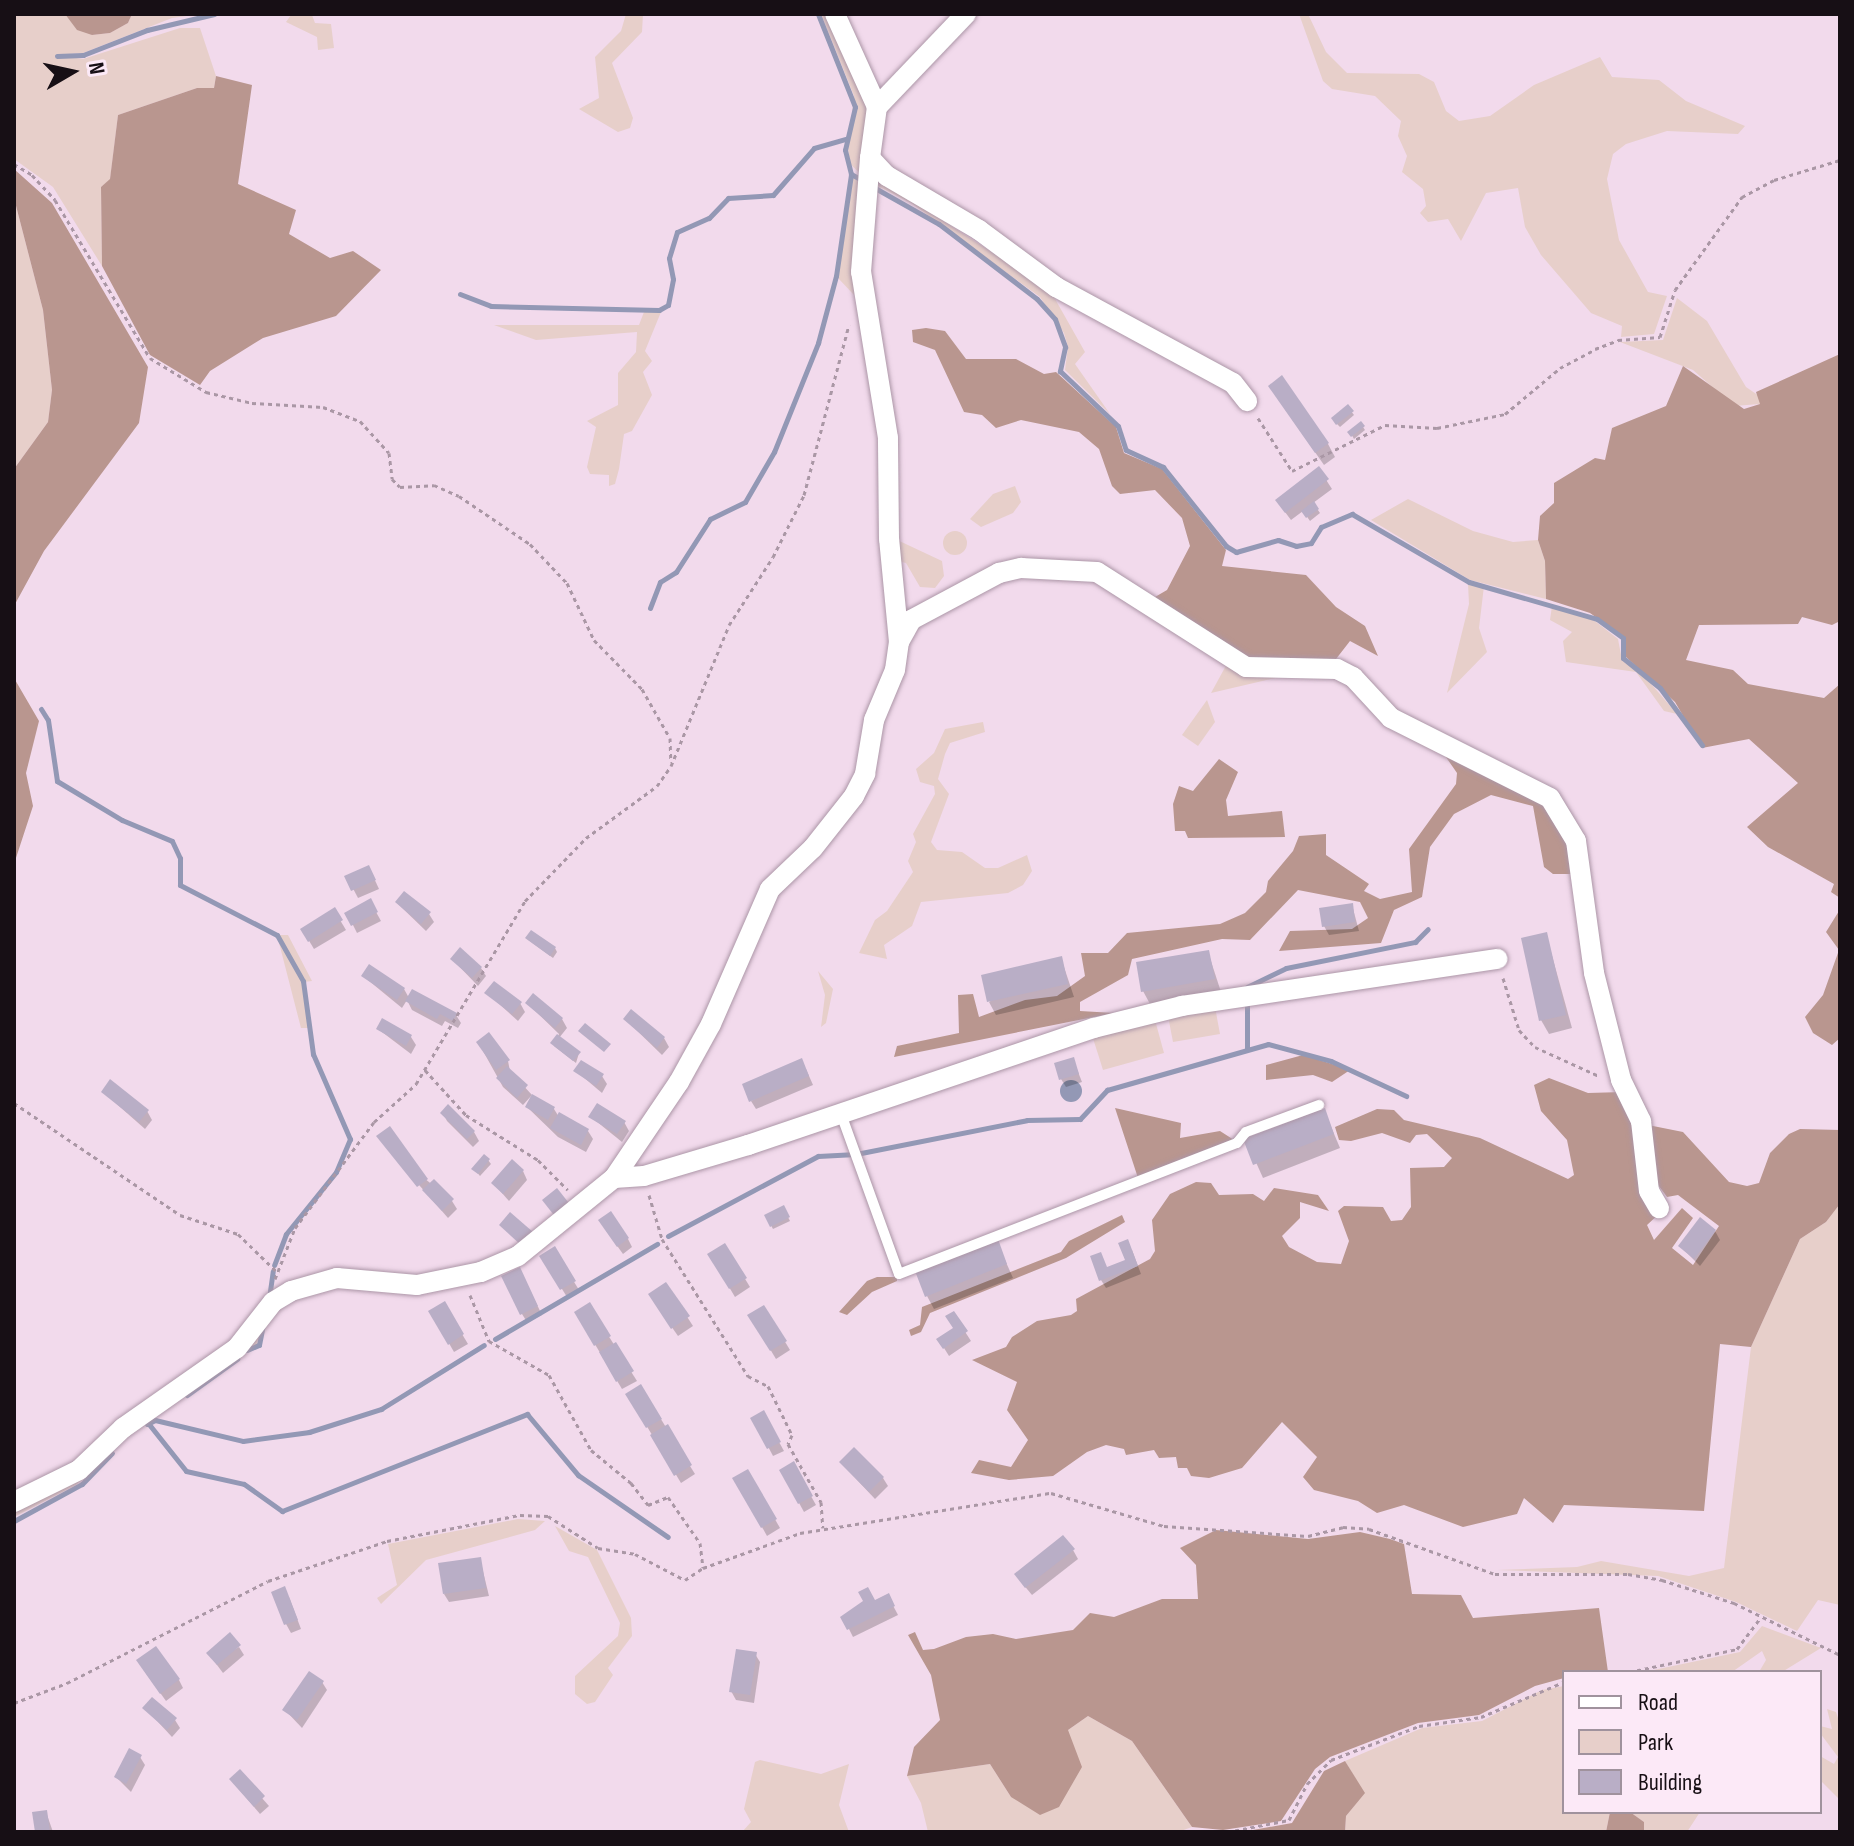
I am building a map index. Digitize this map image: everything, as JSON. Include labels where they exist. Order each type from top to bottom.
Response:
[{"type":"street","points":[[14,1502],[61,1482],[123,1428],[237,1348],[273,1302],[313,1282],[337,1278],[417,1285],[463,1276],[518,1256],[581,1208],[614,1178],[711,1024],[770,889],[813,848],[854,796],[865,774],[874,720],[895,670],[899,642],[889,539],[888,438],[863,289],[870,158],[877,107],[835,14]]},
{"type":"street","points":[[877,107],[966,14]]},
{"type":"street","points":[[870,158],[887,176],[979,230],[1056,287],[1233,383],[1247,401]]},
{"type":"street","points":[[899,642],[911,620],[999,573],[1079,570],[1116,580],[1246,667],[1316,665],[1353,677],[1391,718],[1461,757],[1527,784],[1550,798],[1565,816],[1576,841],[1594,973],[1621,1080],[1641,1121],[1649,1191],[1659,1208]]},
{"type":"street","points":[[614,1178],[644,1176],[841,1114],[1094,1028],[1182,1006],[1498,959]]},
{"type":"lane","points":[[841,1114],[899,1274],[1237,1143],[1246,1132],[1319,1105]]},
{"type":"path","points":[[1247,401],[1292,471],[1385,425],[1437,428],[1505,414],[1560,368],[1595,349],[1618,340],[1660,337],[1675,290],[1742,197],[1774,180],[1840,160]]},
{"type":"path","points":[[14,164],[32,175],[55,200],[150,358],[206,392],[252,403],[323,407],[360,421],[389,453],[392,479],[400,487],[434,485],[459,496],[530,544],[567,583],[594,640],[642,689],[670,738],[671,766]]},
{"type":"path","points":[[273,1302],[276,1271],[312,1203],[374,1122],[425,1070],[525,901],[586,838],[657,786],[671,766],[729,625],[773,557],[804,495],[863,289]]},
{"type":"path","points":[[1498,959],[1519,1030],[1535,1047],[1589,1073],[1621,1080]]},
{"type":"path","points":[[425,1070],[476,1123],[538,1160],[581,1208]]},
{"type":"path","points":[[14,1103],[180,1215],[238,1234],[276,1271]]},
{"type":"path","points":[[644,1176],[662,1239],[748,1376],[768,1386],[792,1435],[788,1444],[821,1502],[823,1528]]},
{"type":"path","points":[[463,1276],[489,1341],[549,1375],[591,1450],[631,1483],[648,1505],[668,1497],[700,1543],[703,1568]]},
{"type":"path","points":[[14,1703],[67,1683],[268,1581],[387,1541],[479,1522],[548,1516],[598,1548],[635,1554],[685,1580],[703,1568],[823,1528],[1051,1493],[1164,1526],[1308,1536],[1343,1527],[1369,1529],[1495,1574],[1628,1574],[1662,1580],[1734,1603],[1760,1619],[1840,1655]]},
{"type":"path","points":[[1638,1670],[1737,1649],[1760,1619]]},
{"type":"path","points":[[1227,1832],[1289,1820],[1307,1784],[1331,1760],[1419,1726],[1481,1717],[1562,1683]]},
{"type":"path","points":[[1186,1832],[1204,1832]]},
{"type":"green space","points":[[14,14],[65,14],[92,35],[110,33],[128,23],[132,14],[201,14],[172,18],[83,53],[56,55],[83,59],[180,28],[200,28],[216,76],[214,88],[197,88],[118,115],[110,180],[101,187],[102,266],[53,187],[14,159]]},
{"type":"green space","points":[[626,14],[643,14],[642,32],[612,63],[633,118],[630,128],[618,132],[579,109],[599,98],[595,57],[621,31]]},
{"type":"green space","points":[[821,14],[827,14],[867,103],[863,176],[850,164],[848,148],[854,96]]},
{"type":"green space","points":[[1299,14],[1308,14],[1326,52],[1347,73],[1419,74],[1434,82],[1446,111],[1459,121],[1490,116],[1534,85],[1600,57],[1612,77],[1659,80],[1686,101],[1745,126],[1738,134],[1667,131],[1626,144],[1613,154],[1607,179],[1619,240],[1648,292],[1667,296],[1654,334],[1621,337],[1622,326],[1591,313],[1541,255],[1525,227],[1518,188],[1486,193],[1461,241],[1448,219],[1428,222],[1420,213],[1426,206],[1423,189],[1402,172],[1407,156],[1398,136],[1401,121],[1375,96],[1332,89],[1323,81]]},
{"type":"green space","points":[[291,15],[312,15],[315,23],[331,24],[334,48],[318,50],[317,37],[286,22]]},
{"type":"green space","points":[[874,176],[1050,290],[1085,352],[1075,364],[1110,414],[1065,370],[1068,347],[1064,333],[1040,297],[911,203],[872,183]]},
{"type":"green space","points":[[853,178],[863,183],[854,295],[838,278]]},
{"type":"green space","points":[[14,198],[43,310],[52,390],[48,422],[14,469]]},
{"type":"green space","points":[[1677,298],[1707,321],[1746,387],[1762,398],[1760,404],[1734,406],[1693,370],[1620,342],[1663,340]]},
{"type":"green space","points":[[644,312],[661,312],[645,351],[652,361],[643,372],[652,395],[632,431],[624,434],[615,484],[609,486],[609,475],[590,474],[587,467],[596,427],[587,421],[618,405],[618,373],[636,352],[637,332],[536,340],[494,325],[639,325]]},
{"type":"green space","points":[[1015,486],[1021,502],[1013,513],[981,527],[970,519],[993,494]]},
{"type":"green space","points":[[1408,499],[1473,531],[1513,542],[1538,540],[1545,561],[1546,599],[1470,580],[1371,520]]},
{"type":"green space","points":[[955,531],[964,534],[967,543],[964,552],[955,555],[946,552],[943,543],[946,534]]},
{"type":"green space","points":[[893,538],[942,561],[944,576],[935,588],[920,587],[906,563],[894,560]]},
{"type":"green space","points":[[1468,584],[1484,586],[1479,628],[1487,652],[1447,693],[1469,604]]},
{"type":"green space","points":[[1552,606],[1591,618],[1618,639],[1622,660],[1640,671],[1677,714],[1664,711],[1636,672],[1566,662],[1563,641],[1572,632],[1550,620]]},
{"type":"green space","points":[[1228,662],[1280,677],[1211,693]]},
{"type":"green space","points":[[1207,700],[1215,722],[1198,746],[1182,735]]},
{"type":"green space","points":[[983,722],[985,732],[950,743],[945,754],[938,779],[949,794],[931,842],[937,850],[962,852],[985,868],[998,868],[1027,855],[1032,871],[1023,885],[1008,893],[921,902],[912,926],[884,945],[887,959],[859,953],[875,920],[887,911],[913,872],[908,861],[916,842],[913,834],[935,794],[934,786],[920,782],[916,769],[934,753],[945,729]]},
{"type":"green space","points":[[277,935],[288,935],[312,981],[303,982],[310,1028],[301,1028]]},
{"type":"green space","points":[[818,971],[833,989],[826,1023],[821,1027],[825,995]]},
{"type":"green space","points":[[1215,1007],[1220,1034],[1173,1042],[1168,1016]]},
{"type":"green space","points":[[1155,1020],[1164,1053],[1103,1070],[1092,1035]]},
{"type":"green space","points":[[1840,1202],[1840,1605],[1818,1600],[1797,1631],[1736,1602],[1658,1576],[1497,1570],[1577,1567],[1601,1561],[1689,1576],[1724,1568],[1751,1347],[1800,1239],[1826,1222]]},
{"type":"green space","points":[[262,1322],[257,1344],[128,1432],[76,1485],[14,1517],[14,1506]]},
{"type":"green space","points":[[518,1519],[545,1521],[535,1530],[426,1560],[381,1604],[377,1598],[397,1585],[388,1544]]},
{"type":"green space","points":[[555,1526],[597,1550],[631,1618],[632,1636],[608,1668],[613,1675],[595,1702],[587,1704],[575,1694],[575,1676],[618,1636],[620,1623],[588,1557],[569,1551]]},
{"type":"green space","points":[[1762,1626],[1821,1648],[1785,1670],[1760,1670],[1766,1660],[1762,1651],[1735,1670],[1654,1670],[1740,1652]]},
{"type":"green space","points":[[1562,1686],[1562,1814],[1610,1814],[1606,1832],[1345,1832],[1346,1816],[1364,1793],[1345,1761],[1422,1728],[1482,1721],[1542,1690]]},
{"type":"green space","points":[[1827,1709],[1836,1712],[1840,1724],[1840,1800],[1822,1782],[1822,1757],[1834,1764],[1838,1757],[1822,1736],[1822,1726],[1832,1729]]},
{"type":"green space","points":[[1088,1716],[1132,1741],[1192,1827],[1178,1832],[928,1832],[921,1803],[907,1776],[990,1764],[1011,1797],[1068,1730]]},
{"type":"green space","points":[[760,1760],[821,1774],[849,1764],[839,1805],[849,1832],[742,1832],[751,1822],[744,1809],[755,1762]]},
{"type":"green space","points":[[1633,1814],[1699,1814],[1687,1832],[1644,1832],[1644,1822]]},
{"type":"shaded area","points":[[65,14],[132,14],[128,23],[110,33],[92,35],[77,30]]},
{"type":"shaded area","points":[[216,76],[252,85],[238,184],[296,210],[289,234],[330,258],[353,251],[381,270],[336,316],[263,338],[210,371],[200,385],[150,355],[102,266],[101,187],[110,179],[118,115],[197,88],[214,88]]},
{"type":"shaded area","points":[[14,169],[52,203],[148,367],[139,423],[44,551],[14,606],[14,469],[48,422],[52,390],[43,310],[14,198]]},
{"type":"shaded area","points":[[926,328],[945,331],[966,359],[1016,359],[1044,374],[1056,372],[1116,427],[1124,453],[1162,469],[1226,550],[1222,566],[1306,575],[1336,607],[1365,626],[1378,656],[1350,641],[1336,659],[1250,659],[1155,597],[1167,590],[1190,546],[1182,518],[1155,490],[1120,494],[1112,486],[1099,449],[1079,432],[1021,420],[996,428],[982,415],[964,412],[935,350],[913,342],[912,330]]},
{"type":"shaded area","points":[[1840,354],[1840,621],[1832,625],[1802,617],[1798,624],[1699,625],[1686,660],[1733,670],[1748,684],[1824,698],[1840,684],[1840,898],[1831,892],[1834,884],[1768,847],[1747,827],[1798,783],[1749,739],[1702,748],[1675,702],[1626,657],[1624,637],[1590,613],[1546,599],[1545,561],[1538,540],[1540,516],[1554,503],[1554,483],[1595,458],[1605,460],[1612,428],[1666,406],[1683,366],[1744,409],[1760,404],[1756,392]]},
{"type":"shaded area","points":[[14,678],[39,721],[26,773],[33,806],[14,864]]},
{"type":"shaded area","points":[[1439,747],[1527,790],[1560,818],[1576,874],[1553,874],[1544,867],[1533,806],[1491,795],[1454,814],[1430,847],[1422,897],[1394,910],[1381,943],[1279,951],[1290,931],[1352,929],[1368,918],[1360,902],[1298,890],[1250,940],[1222,939],[1132,959],[1128,975],[1080,1002],[1080,1011],[1114,1013],[894,1057],[897,1046],[959,1033],[958,995],[973,994],[979,1017],[1025,1000],[1057,996],[1085,976],[1081,953],[1108,953],[1127,933],[1220,924],[1245,913],[1266,892],[1268,881],[1293,851],[1299,836],[1326,834],[1326,855],[1369,884],[1364,891],[1380,899],[1412,892],[1409,849],[1456,784],[1457,773]]},
{"type":"shaded area","points":[[1219,759],[1238,772],[1226,800],[1228,816],[1282,811],[1285,837],[1188,838],[1185,831],[1175,831],[1173,804],[1179,786],[1193,791]]},
{"type":"shaded area","points":[[1840,898],[1840,1038],[1832,1045],[1813,1033],[1805,1017],[1823,995],[1839,950],[1826,932],[1839,911]]},
{"type":"shaded area","points":[[1303,1055],[1350,1070],[1332,1082],[1313,1075],[1266,1080],[1266,1065]]},
{"type":"shaded area","points":[[1549,1078],[1588,1093],[1623,1092],[1660,1213],[1647,1225],[1654,1240],[1682,1208],[1693,1218],[1672,1248],[1693,1265],[1719,1226],[1678,1195],[1667,1197],[1656,1182],[1648,1125],[1683,1132],[1729,1182],[1747,1186],[1759,1183],[1770,1153],[1789,1134],[1800,1129],[1840,1130],[1839,1205],[1826,1222],[1800,1239],[1751,1347],[1720,1344],[1704,1511],[1564,1505],[1553,1523],[1524,1498],[1517,1514],[1463,1527],[1404,1505],[1377,1513],[1358,1501],[1314,1490],[1303,1477],[1317,1457],[1282,1422],[1242,1468],[1209,1478],[1191,1476],[1187,1468],[1178,1468],[1176,1457],[1159,1458],[1154,1450],[1126,1455],[1124,1449],[1106,1445],[1087,1452],[1053,1476],[1009,1480],[971,1473],[979,1460],[1011,1467],[1028,1440],[1007,1410],[1017,1382],[972,1360],[1006,1347],[1012,1337],[1037,1321],[1071,1315],[1077,1311],[1076,1299],[1150,1259],[1155,1251],[1152,1220],[1170,1194],[1196,1182],[1211,1183],[1219,1195],[1253,1194],[1264,1201],[1274,1188],[1318,1195],[1329,1211],[1300,1202],[1300,1218],[1282,1236],[1289,1247],[1317,1262],[1341,1264],[1349,1241],[1338,1211],[1344,1206],[1383,1207],[1391,1221],[1402,1220],[1411,1207],[1410,1168],[1444,1167],[1452,1158],[1427,1134],[1416,1135],[1410,1143],[1382,1133],[1351,1141],[1339,1140],[1335,1127],[1377,1109],[1394,1110],[1404,1120],[1480,1138],[1568,1179],[1574,1175],[1567,1140],[1541,1111],[1534,1085]]},
{"type":"shaded area","points":[[1115,1108],[1181,1123],[1180,1138],[1220,1131],[1234,1140],[1138,1178]]},
{"type":"shaded area","points":[[1122,1215],[1125,1222],[1066,1258],[930,1313],[921,1332],[911,1336],[909,1330],[920,1325],[922,1307],[1061,1252],[1069,1241]]},
{"type":"shaded area","points":[[877,1277],[897,1277],[897,1281],[872,1292],[847,1315],[839,1312],[867,1281]]},
{"type":"shaded area","points":[[1216,1530],[1308,1539],[1360,1532],[1390,1539],[1404,1544],[1412,1594],[1461,1595],[1473,1618],[1599,1608],[1608,1670],[1562,1670],[1562,1679],[1535,1686],[1479,1715],[1418,1723],[1330,1757],[1315,1769],[1281,1821],[1223,1830],[1192,1827],[1132,1741],[1088,1716],[1068,1730],[1082,1767],[1059,1807],[1040,1815],[1011,1797],[990,1764],[907,1776],[914,1747],[940,1720],[931,1675],[908,1635],[915,1632],[923,1650],[966,1637],[993,1634],[1016,1639],[1073,1630],[1090,1613],[1114,1617],[1162,1599],[1198,1599],[1196,1565],[1180,1548]]},
{"type":"shaded area","points":[[1345,1761],[1365,1793],[1346,1816],[1345,1832],[1242,1832],[1292,1823],[1324,1771]]},
{"type":"shaded area","points":[[1610,1814],[1633,1814],[1644,1822],[1644,1832],[1606,1832]]},
{"type":"water","points":[[1071,1080],[1079,1083],[1082,1091],[1079,1099],[1071,1102],[1063,1099],[1060,1091],[1063,1083]]},
{"type":"building","points":[[1282,375],[1329,443],[1315,453],[1268,386]]},
{"type":"building","points":[[1348,404],[1354,411],[1336,425],[1331,418]]},
{"type":"building","points":[[1361,421],[1365,426],[1351,437],[1347,432]]},
{"type":"building","points":[[1319,466],[1329,479],[1285,513],[1275,500]]},
{"type":"building","points":[[1314,501],[1319,509],[1306,518],[1301,511]]},
{"type":"building","points":[[369,865],[376,880],[351,891],[344,876]]},
{"type":"building","points":[[404,891],[431,912],[421,924],[395,902]]},
{"type":"building","points":[[371,898],[378,912],[351,926],[344,913]]},
{"type":"building","points":[[1353,903],[1355,922],[1322,927],[1319,908]]},
{"type":"building","points":[[335,907],[343,920],[308,942],[300,929]]},
{"type":"building","points":[[531,930],[556,947],[550,956],[525,938]]},
{"type":"building","points":[[1547,932],[1566,1015],[1539,1021],[1521,938]]},
{"type":"building","points":[[460,947],[482,967],[472,978],[450,959]]},
{"type":"building","points":[[1209,950],[1215,979],[1141,992],[1136,962]]},
{"type":"building","points":[[1062,956],[1068,984],[987,1002],[981,975]]},
{"type":"building","points":[[369,964],[405,988],[397,1000],[361,976]]},
{"type":"building","points":[[494,981],[522,1002],[512,1014],[484,993]]},
{"type":"building","points":[[412,989],[457,1013],[453,1021],[440,1014],[437,1019],[405,1001]]},
{"type":"building","points":[[533,993],[563,1018],[555,1028],[525,1003]]},
{"type":"building","points":[[631,1009],[665,1037],[657,1048],[623,1019]]},
{"type":"building","points":[[382,1018],[412,1035],[406,1046],[376,1029]]},
{"type":"building","points":[[585,1023],[611,1044],[604,1052],[578,1031]]},
{"type":"building","points":[[489,1032],[510,1060],[496,1070],[476,1042]]},
{"type":"building","points":[[557,1034],[581,1052],[573,1061],[550,1043]]},
{"type":"building","points":[[1074,1057],[1079,1074],[1059,1080],[1054,1063]]},
{"type":"building","points":[[802,1058],[809,1076],[749,1102],[742,1084]]},
{"type":"building","points":[[581,1060],[604,1074],[596,1086],[573,1071]]},
{"type":"building","points":[[507,1066],[528,1085],[517,1098],[496,1078]]},
{"type":"building","points":[[110,1079],[149,1110],[139,1122],[101,1092]]},
{"type":"building","points":[[532,1094],[555,1107],[548,1120],[525,1107]]},
{"type":"building","points":[[597,1103],[626,1121],[617,1134],[588,1117]]},
{"type":"building","points":[[448,1104],[475,1131],[467,1139],[440,1113]]},
{"type":"building","points":[[1325,1108],[1334,1134],[1253,1165],[1243,1139]]},
{"type":"building","points":[[559,1112],[589,1129],[581,1145],[550,1128]]},
{"type":"building","points":[[390,1126],[428,1179],[417,1187],[376,1136]]},
{"type":"building","points":[[484,1154],[490,1159],[478,1174],[471,1169]]},
{"type":"building","points":[[512,1159],[524,1170],[503,1194],[491,1183]]},
{"type":"building","points":[[434,1179],[454,1199],[442,1211],[422,1190]]},
{"type":"building","points":[[557,1188],[572,1207],[557,1219],[542,1200]]},
{"type":"building","points":[[784,1205],[790,1217],[770,1227],[764,1215]]},
{"type":"building","points":[[611,1211],[629,1238],[617,1247],[598,1220]]},
{"type":"building","points":[[510,1212],[533,1232],[522,1246],[499,1225]]},
{"type":"building","points":[[1700,1217],[1716,1230],[1694,1259],[1678,1246]]},
{"type":"building","points":[[998,1239],[1007,1264],[925,1297],[915,1271]]},
{"type":"building","points":[[1128,1239],[1138,1266],[1099,1281],[1090,1256],[1101,1252],[1107,1267],[1125,1260],[1118,1243]]},
{"type":"building","points":[[725,1243],[747,1278],[729,1289],[707,1254]]},
{"type":"building","points":[[555,1246],[576,1281],[560,1290],[539,1256]]},
{"type":"building","points":[[520,1267],[538,1306],[520,1315],[501,1276]]},
{"type":"building","points":[[666,1282],[690,1316],[671,1329],[648,1294]]},
{"type":"building","points":[[445,1301],[464,1334],[448,1345],[428,1311]]},
{"type":"building","points":[[590,1302],[611,1336],[594,1346],[574,1312]]},
{"type":"building","points":[[764,1305],[787,1341],[770,1351],[747,1315]]},
{"type":"building","points":[[954,1311],[968,1331],[943,1349],[936,1339],[953,1328],[945,1316]]},
{"type":"building","points":[[616,1342],[634,1371],[616,1382],[599,1352]]},
{"type":"building","points":[[641,1384],[662,1419],[646,1428],[625,1394]]},
{"type":"building","points":[[764,1410],[781,1442],[767,1449],[750,1418]]},
{"type":"building","points":[[668,1424],[692,1465],[674,1476],[650,1435]]},
{"type":"building","points":[[854,1447],[884,1477],[869,1492],[839,1462]]},
{"type":"building","points":[[794,1461],[813,1496],[798,1504],[779,1470]]},
{"type":"building","points":[[748,1469],[777,1519],[761,1528],[732,1478]]},
{"type":"building","points":[[1063,1535],[1075,1549],[1025,1588],[1014,1574]]},
{"type":"building","points":[[481,1557],[486,1588],[443,1594],[438,1563]]},
{"type":"building","points":[[285,1586],[298,1620],[284,1625],[271,1592]]},
{"type":"building","points":[[868,1587],[875,1600],[889,1593],[895,1606],[847,1630],[840,1617],[863,1601],[858,1592]]},
{"type":"building","points":[[230,1632],[241,1645],[217,1665],[206,1653]]},
{"type":"building","points":[[156,1646],[180,1679],[160,1694],[136,1660]]},
{"type":"building","points":[[736,1649],[757,1652],[750,1695],[729,1692]]},
{"type":"building","points":[[309,1671],[324,1681],[297,1720],[282,1710]]},
{"type":"building","points":[[152,1697],[177,1718],[167,1730],[142,1708]]},
{"type":"building","points":[[129,1748],[142,1755],[126,1784],[114,1777]]},
{"type":"building","points":[[240,1769],[265,1796],[254,1807],[229,1779]]},
{"type":"building","points":[[47,1810],[50,1832],[35,1832],[32,1812]]},
{"type":"waterway","points":[[57,56],[83,55],[147,30],[214,14]]},
{"type":"waterway","points":[[818,14],[855,107],[845,150],[851,174],[860,179]]},
{"type":"waterway","points":[[460,294],[491,306],[659,310],[668,305],[673,279],[669,258],[677,232],[709,218],[728,198],[773,195],[814,148],[846,139]]},
{"type":"waterway","points":[[650,608],[660,582],[676,572],[710,519],[745,502],[774,452],[818,343],[836,276],[851,174]]},
{"type":"waterway","points":[[875,188],[939,224],[1037,299],[1055,319],[1065,347],[1060,371],[1118,426],[1126,450],[1163,467],[1226,546],[1236,552],[1278,540],[1296,546],[1311,543],[1321,527],[1352,514],[1469,582],[1597,619],[1623,638],[1623,658],[1660,688],[1702,745]]},
{"type":"waterway","points":[[41,709],[48,720],[57,781],[122,820],[172,841],[180,858],[180,885],[277,935],[303,981],[313,1054],[350,1139],[336,1172],[286,1234],[274,1265]]},
{"type":"waterway","points":[[1247,987],[1286,968],[1415,942],[1428,929]]},
{"type":"waterway","points":[[1247,1001],[1247,1049]]},
{"type":"waterway","points":[[668,1236],[818,1156],[856,1154],[1027,1120],[1080,1119],[1107,1090],[1268,1044],[1331,1061],[1406,1096]]},
{"type":"waterway","points":[[495,1339],[657,1244]]},
{"type":"waterway","points":[[269,1298],[273,1271]]},
{"type":"waterway","points":[[247,1350],[259,1345],[263,1325]]},
{"type":"waterway","points":[[147,1424],[155,1420],[243,1441],[309,1432],[381,1409],[484,1345]]},
{"type":"waterway","points":[[187,1395],[237,1359]]},
{"type":"waterway","points":[[148,1423],[186,1471],[244,1484],[282,1511],[527,1414],[578,1475],[668,1537]]},
{"type":"waterway","points":[[14,1521],[82,1484],[112,1453]]}]
